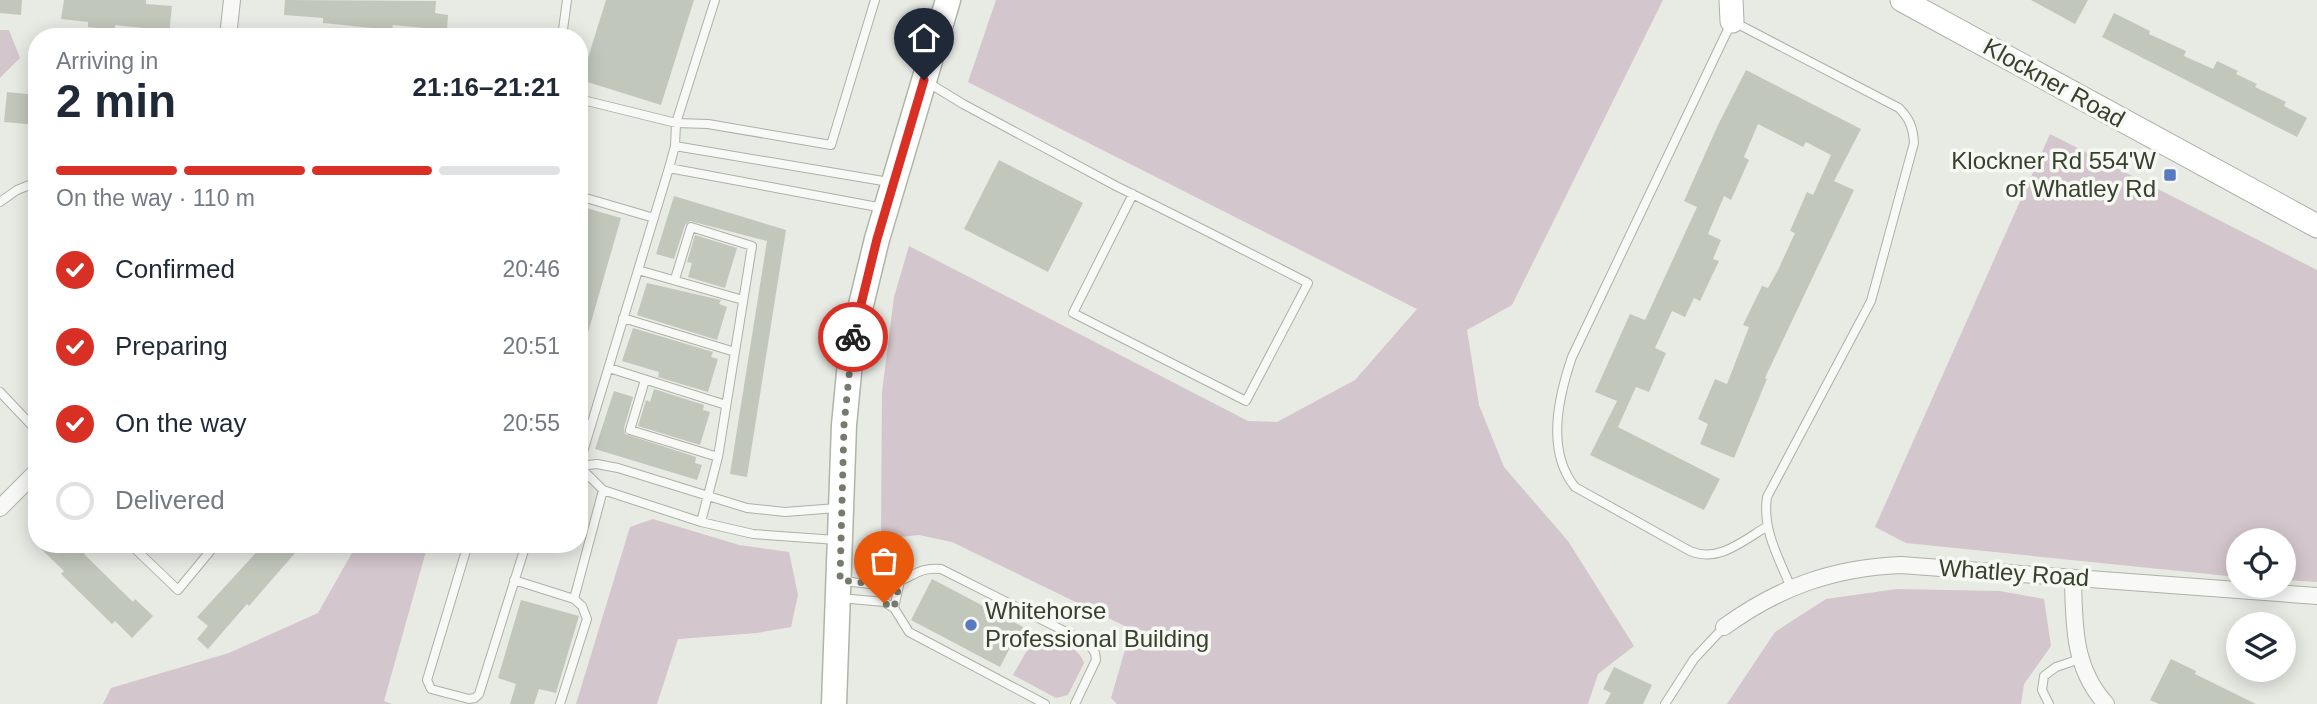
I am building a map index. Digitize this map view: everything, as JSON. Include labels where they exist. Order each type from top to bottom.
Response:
[{"type":"main road","points":[[834,704],[844,425],[852,342],[886,208],[948,0]]},
{"type":"main road","name":"Klockner Road","points":[[1902,0],[2317,226]]},
{"type":"street","points":[[229,28],[232,0]]},
{"type":"street","points":[[0,508],[28,480]]},
{"type":"street","name":"Whatley Road","points":[[1724,627],[1767,598],[1791,589],[1843,571],[1901,565],[2317,596]]},
{"type":"street","points":[[2073,578],[2074,618],[2080,659],[2084,672],[2106,704]]},
{"type":"lane","points":[[563,28],[567,0]]},
{"type":"lane","points":[[588,436],[669,168],[675,146],[676,123],[715,0]]},
{"type":"lane","points":[[588,101],[676,123],[708,124],[831,145],[875,0]]},
{"type":"lane","points":[[1766,527],[1720,554],[1709,556],[1690,551],[1575,487],[1565,475],[1560,461],[1558,434],[1559,404],[1572,357],[1731,10],[1899,108],[1909,119],[1914,131],[1914,144],[1871,302],[1772,484],[1765,512],[1766,527],[1791,589]]},
{"type":"lane","points":[[924,80],[963,104],[1133,194],[1308,283],[1246,401],[1073,313],[1133,194]]},
{"type":"lane","points":[[675,146],[894,182]]},
{"type":"lane","points":[[669,168],[886,208]]},
{"type":"lane","points":[[0,202],[28,186]]},
{"type":"lane","points":[[588,199],[654,218]]},
{"type":"lane","points":[[675,279],[691,227],[752,246],[718,457],[701,522]]},
{"type":"lane","points":[[638,270],[743,300]]},
{"type":"lane","points":[[624,318],[735,352]]},
{"type":"lane","points":[[608,368],[726,405]]},
{"type":"lane","points":[[645,380],[630,430],[718,457]]},
{"type":"lane","points":[[0,392],[28,422]]},
{"type":"lane","points":[[588,465],[618,468],[747,508],[785,512],[840,508]]},
{"type":"lane","points":[[588,475],[603,490],[701,522],[754,534],[840,540]]},
{"type":"lane","points":[[588,544],[603,490]]},
{"type":"lane","points":[[139,553],[178,590],[209,553]]},
{"type":"lane","points":[[465,553],[427,680],[431,689],[469,699],[479,694],[522,553]]},
{"type":"lane","points":[[573,599],[586,553]]},
{"type":"lane","points":[[840,589],[900,581],[920,569],[942,569],[1088,643],[1096,660],[1074,704]]},
{"type":"lane","points":[[514,580],[573,599],[582,606],[587,619],[560,704]]},
{"type":"lane","points":[[894,608],[900,581]]},
{"type":"lane","points":[[840,589],[894,608],[909,632],[1045,704]]},
{"type":"lane","points":[[1665,704],[1694,659],[1724,627]]},
{"type":"lane","points":[[2049,704],[2042,690],[2044,676],[2056,667],[2080,659]]},
{"type":"shaded area","points":[[996,0],[1663,0],[1512,305],[1467,330],[1479,405],[1504,467],[1568,541],[1634,646],[1598,674],[1588,704],[1117,704],[1111,698],[1131,629],[952,542],[919,535],[881,539],[882,392],[894,297],[909,246],[1248,421],[1277,422],[1355,380],[1417,309],[968,82]]},
{"type":"shaded area","points":[[0,30],[9,30],[20,58],[0,78]]},
{"type":"shaded area","points":[[2050,134],[2317,270],[2317,582],[2296,581],[2296,528],[2226,528],[2226,576],[1906,543],[1875,527]]},
{"type":"shaded area","points":[[653,519],[739,545],[789,552],[798,595],[791,627],[757,633],[678,639],[657,704],[576,704],[630,527]]},
{"type":"shaded area","points":[[352,553],[425,553],[384,701],[392,704],[103,704],[111,688],[229,653],[318,613]]},
{"type":"shaded area","points":[[1897,589],[2000,591],[2044,599],[2051,646],[2024,684],[2021,704],[1727,704],[1775,632],[1826,599]]},
{"type":"shaded area","points":[[1038,631],[1071,647],[1084,663],[1068,695],[1056,698],[1013,675]]},
{"type":"building","points":[[0,0],[22,0],[21,15],[0,13]]},
{"type":"building","points":[[64,0],[146,0],[146,4],[172,6],[170,28],[115,25],[115,28],[97,28],[88,27],[88,22],[61,19]]},
{"type":"building","points":[[285,0],[436,1],[435,13],[448,15],[447,28],[393,25],[392,28],[372,28],[323,23],[323,18],[284,15]]},
{"type":"building","points":[[606,0],[694,0],[661,105],[588,82],[588,58]]},
{"type":"building","points":[[2031,0],[2088,0],[2075,24]]},
{"type":"building","points":[[2114,13],[2150,31],[2149,34],[2186,51],[2184,56],[2213,69],[2217,61],[2257,84],[2255,87],[2286,102],[2284,106],[2307,118],[2297,137],[2102,37]]},
{"type":"building","points":[[1746,70],[1861,129],[1834,181],[1854,190],[1765,378],[1767,379],[1734,458],[1700,444],[1708,424],[1698,419],[1715,379],[1727,384],[1749,327],[1743,325],[1762,286],[1768,288],[1778,270],[1795,233],[1790,231],[1807,192],[1813,195],[1831,155],[1806,142],[1803,147],[1758,124],[1744,157],[1749,160],[1731,200],[1724,196],[1708,234],[1721,240],[1713,259],[1719,261],[1700,301],[1694,298],[1685,317],[1672,311],[1655,348],[1666,353],[1649,392],[1636,387],[1618,427],[1720,479],[1704,510],[1590,455],[1617,401],[1595,392],[1630,314],[1645,320],[1697,207],[1684,201]]},
{"type":"building","points":[[7,92],[28,94],[28,124],[4,122]]},
{"type":"building","points":[[999,160],[1083,203],[1048,272],[964,229]]},
{"type":"building","points":[[674,196],[786,230],[747,477],[730,474],[767,241],[690,221],[685,225],[674,259],[656,254]]},
{"type":"building","points":[[588,209],[621,218],[588,333]]},
{"type":"building","points":[[695,235],[737,248],[725,288],[688,277],[692,263],[687,262]]},
{"type":"building","points":[[647,283],[721,300],[719,304],[727,307],[717,340],[637,315]]},
{"type":"building","points":[[633,328],[713,352],[711,357],[718,359],[708,392],[658,377],[659,372],[622,361]]},
{"type":"building","points":[[654,389],[704,405],[703,410],[710,412],[700,445],[638,426],[646,400],[650,402]]},
{"type":"building","points":[[614,391],[633,397],[624,428],[625,434],[696,457],[695,463],[702,465],[697,480],[595,449]]},
{"type":"building","points":[[45,553],[85,553],[133,602],[135,599],[153,616],[132,638],[115,621],[112,624],[61,574],[64,571]]},
{"type":"building","points":[[256,553],[295,553],[208,649],[197,639],[208,626],[197,617]]},
{"type":"building","name":"Whitehorse Professional Building","points":[[932,579],[1029,630],[1023,642],[1015,638],[1000,667],[911,620]]},
{"type":"building","points":[[521,600],[579,616],[556,693],[539,689],[534,704],[510,704],[516,684],[498,678]]},
{"type":"building","points":[[2171,659],[2256,704],[2159,704],[2150,700]]},
{"type":"building","points":[[1614,667],[1652,685],[1643,704],[1605,704],[1611,693],[1603,689]]},
{"type":"way so far","points":[[853,337],[844,425],[840,580],[875,584],[900,581],[894,608],[884,603]]},
{"type":"place","name":"Klockner Rd 554'W of Whatley Rd","points":[[2170,175]]},
{"type":"place","name":"Whitehorse Professional Building","points":[[971,625]]},
{"type":"route","points":[[853,337],[877,239],[924,80]]}]
